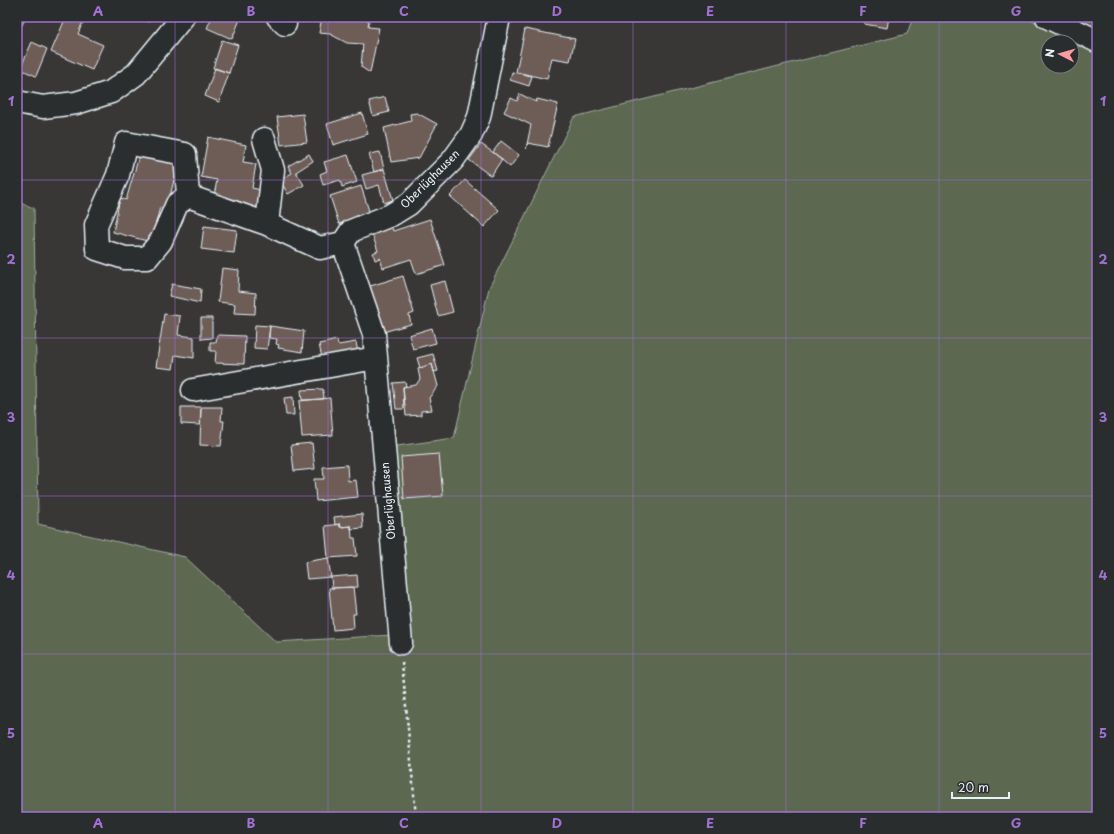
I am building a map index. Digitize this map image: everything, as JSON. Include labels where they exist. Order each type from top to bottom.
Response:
[{"type":"street","points":[[17,102],[43,107],[76,103],[111,92],[136,74],[183,17]]},
{"type":"street","name":"Oberlüghausen","points":[[188,196],[267,224],[320,248],[343,242],[351,231],[391,215],[409,204],[453,160],[470,135],[479,117],[499,17]]},
{"type":"street","points":[[1047,17],[1097,41]]},
{"type":"street","points":[[264,139],[273,170],[267,224]]},
{"type":"street","points":[[126,143],[185,154],[188,196],[177,204],[161,241],[147,258],[125,258],[97,249],[96,225],[118,175],[126,143]]},
{"type":"street","name":"Oberlüghausen","points":[[343,242],[374,334],[401,643]]},
{"type":"street","points":[[193,390],[376,358]]},
{"type":"path","points":[[401,643],[416,817]]},
{"type":"green space","points":[[913,17],[1025,17],[1060,34],[1040,34],[1040,74],[1080,74],[1080,44],[1097,52],[1097,817],[17,817],[17,202],[34,208],[38,524],[185,557],[276,642],[410,634],[390,447],[454,438],[489,288],[574,117],[907,34]]},
{"type":"green space","points":[[1069,17],[1097,17],[1097,31]]},
{"type":"building","points":[[17,17],[26,17],[21,27],[17,26]]},
{"type":"building","points":[[66,17],[88,19],[84,19],[78,34],[103,45],[92,70],[51,52]]},
{"type":"building","points":[[138,17],[152,17],[149,22]]},
{"type":"building","points":[[212,17],[241,17],[232,39],[207,28]]},
{"type":"building","points":[[322,17],[347,17],[369,20],[368,27],[379,28],[370,73],[361,67],[363,44],[347,43],[330,34],[319,33]]},
{"type":"building","points":[[865,17],[889,17],[887,28],[864,24]]},
{"type":"building","points":[[17,26],[21,27],[17,37]]},
{"type":"building","points":[[525,29],[575,39],[570,61],[552,58],[547,79],[516,72]]},
{"type":"building","points":[[222,40],[238,45],[229,73],[213,68]]},
{"type":"building","points":[[32,42],[47,49],[36,76],[20,69]]},
{"type":"building","points":[[215,68],[229,73],[219,102],[205,96]]},
{"type":"building","points":[[512,72],[532,76],[529,86],[510,80]]},
{"type":"building","points":[[520,94],[536,102],[537,99],[558,104],[548,147],[528,143],[526,149],[531,125],[504,112],[511,98],[517,101]]},
{"type":"building","points":[[385,97],[389,112],[373,116],[369,101]]},
{"type":"building","points":[[362,113],[368,134],[333,145],[327,124]]},
{"type":"building","points":[[417,113],[437,124],[419,158],[391,162],[384,128],[411,121],[410,114]]},
{"type":"building","points":[[303,114],[307,142],[281,145],[277,117]]},
{"type":"building","points":[[208,137],[246,145],[243,162],[256,164],[252,188],[261,190],[256,213],[213,201],[217,180],[201,177]]},
{"type":"building","points":[[501,141],[519,155],[510,167],[493,152]]},
{"type":"building","points":[[481,144],[502,159],[491,176],[469,160]]},
{"type":"building","points":[[380,152],[384,169],[374,172],[369,154]]},
{"type":"building","points":[[140,153],[178,163],[167,209],[160,207],[151,242],[113,232],[120,198],[126,200]]},
{"type":"building","points":[[309,154],[313,161],[296,172],[304,185],[288,194],[280,180],[292,173],[288,166]]},
{"type":"building","points":[[348,155],[357,182],[342,187],[340,180],[323,185],[320,174],[327,171],[324,162]]},
{"type":"building","points":[[384,169],[393,200],[384,203],[379,185],[366,189],[362,175]]},
{"type":"building","points":[[465,180],[499,210],[484,227],[450,196]]},
{"type":"building","points":[[361,186],[370,214],[339,224],[330,196]]},
{"type":"building","points":[[430,219],[445,265],[416,274],[411,259],[383,268],[380,258],[375,260],[373,253],[378,251],[371,231],[391,225],[393,231]]},
{"type":"building","points":[[204,226],[237,230],[234,253],[201,249]]},
{"type":"building","points":[[222,268],[239,270],[238,291],[256,293],[255,314],[234,313],[235,304],[218,302]]},
{"type":"building","points":[[403,276],[414,313],[409,315],[411,324],[383,332],[367,287]]},
{"type":"building","points":[[445,281],[453,312],[438,316],[430,285]]},
{"type":"building","points":[[172,284],[201,289],[200,303],[169,296]]},
{"type":"building","points":[[164,314],[180,316],[178,335],[194,337],[194,358],[175,355],[173,369],[156,367]]},
{"type":"building","points":[[201,318],[212,318],[212,338],[201,339]]},
{"type":"building","points":[[255,325],[270,326],[267,349],[254,348]]},
{"type":"building","points":[[270,326],[304,331],[302,352],[278,348],[279,345],[276,344],[277,339],[269,338]]},
{"type":"building","points":[[432,328],[436,343],[413,349],[409,335]]},
{"type":"building","points":[[217,335],[245,336],[244,364],[215,363],[216,351],[210,351],[210,342],[216,342]]},
{"type":"building","points":[[337,340],[338,345],[356,342],[358,353],[323,363],[319,344]]},
{"type":"building","points":[[433,354],[438,371],[434,372],[432,364],[420,368],[417,358]]},
{"type":"building","points":[[432,364],[438,386],[429,398],[432,410],[421,411],[421,415],[406,416],[403,387],[416,385],[420,379],[418,369]]},
{"type":"building","points":[[405,382],[406,386],[403,387],[404,409],[396,409],[393,383]]},
{"type":"building","points":[[323,389],[324,399],[302,400],[301,390]]},
{"type":"building","points":[[293,397],[294,415],[286,415],[284,398]]},
{"type":"building","points":[[330,398],[333,435],[302,437],[299,401]]},
{"type":"building","points":[[181,407],[201,407],[200,425],[181,424]]},
{"type":"building","points":[[201,407],[222,407],[221,421],[224,421],[221,446],[200,445]]},
{"type":"building","points":[[312,443],[315,469],[294,471],[291,445]]},
{"type":"building","points":[[439,454],[443,496],[404,499],[401,457]]},
{"type":"building","points":[[347,465],[348,481],[356,480],[358,497],[316,501],[314,479],[324,479],[323,467]]},
{"type":"building","points":[[362,514],[363,528],[351,529],[351,526],[340,527],[340,524],[335,525],[334,517]]},
{"type":"building","points":[[340,524],[340,527],[351,526],[352,538],[355,538],[357,556],[328,558],[325,526]]},
{"type":"building","points":[[328,558],[331,577],[307,579],[305,562]]},
{"type":"building","points":[[357,575],[358,587],[332,588],[331,577]]},
{"type":"building","points":[[353,587],[356,614],[353,614],[354,628],[333,630],[329,588]]}]
